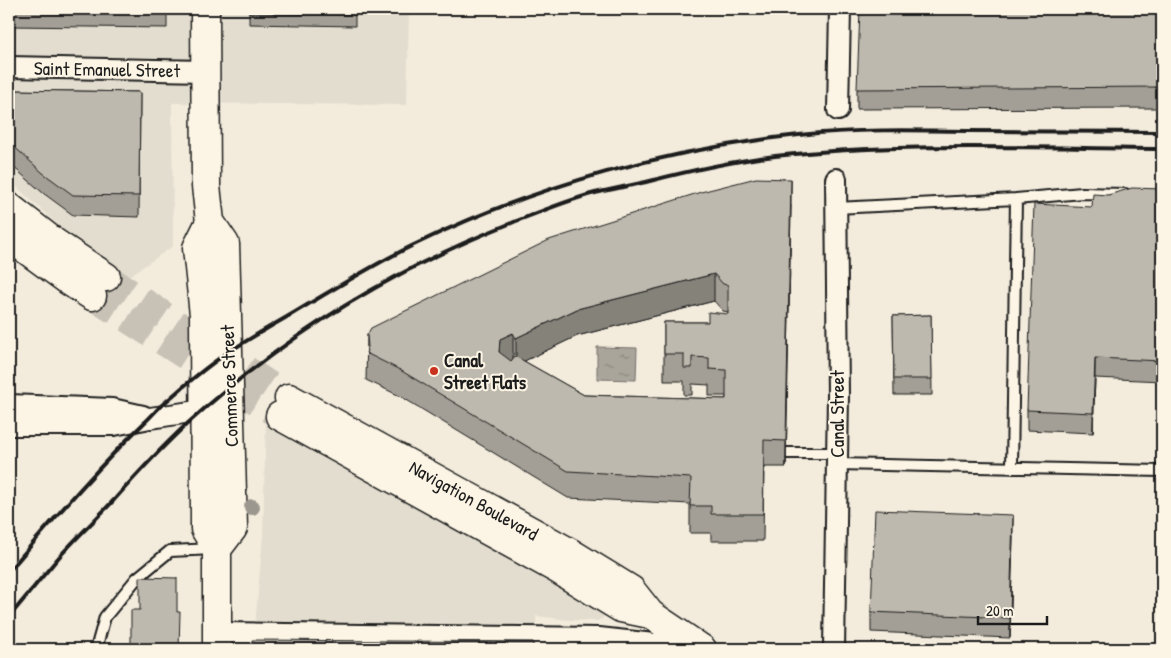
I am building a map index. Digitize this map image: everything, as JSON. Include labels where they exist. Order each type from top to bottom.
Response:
[{"type":"street","name":"Commerce Street","points":[[205,9],[206,186],[210,222],[225,244],[233,528],[217,549]]},
{"type":"street","points":[[838,110],[840,9]]},
{"type":"street","name":"Saint Emanuel Street","points":[[9,67],[205,72]]},
{"type":"street","name":"Canal Street","points":[[834,649],[838,396],[836,179]]},
{"type":"street","points":[[9,207],[54,243],[99,287],[48,267],[9,237]]},
{"type":"street","name":"Commerce Street","points":[[210,222],[197,248],[204,314],[205,529],[217,549],[217,641]]},
{"type":"street","points":[[9,405],[112,409],[150,418]]},
{"type":"street","points":[[9,425],[114,425],[230,406]]},
{"type":"street","name":"Navigation Boulevard","points":[[284,407],[621,608],[650,614],[701,649]]},
{"type":"street","points":[[217,641],[599,638],[701,649]]},
{"type":"lane","points":[[836,208],[1016,199],[1082,193],[1136,194]]},
{"type":"lane","points":[[1012,468],[1016,199]]},
{"type":"lane","points":[[787,453],[837,459],[1012,468],[1162,471]]},
{"type":"lane","points":[[96,649],[105,617],[137,578],[170,552],[217,549]]},
{"type":"shaded area","points":[[9,9],[409,9],[407,105],[172,103],[173,246],[128,277],[83,248],[9,180]]},
{"type":"shaded area","points":[[266,412],[604,611],[603,618],[597,621],[536,616],[536,649],[253,649],[263,535]]},
{"type":"water","points":[[597,347],[637,348],[636,380],[597,379]]},
{"type":"building","points":[[249,9],[355,9],[355,15],[249,13]]},
{"type":"building","points":[[860,9],[1162,9],[1162,87],[857,89]]},
{"type":"building","points":[[9,90],[140,92],[139,196],[73,195],[43,173],[9,142]]},
{"type":"building","name":"Canal Street Flats","points":[[756,178],[791,179],[786,441],[764,440],[763,514],[711,514],[711,506],[690,506],[691,478],[568,471],[400,370],[366,353],[368,347],[367,335],[371,328],[549,240],[701,192]],"holes":[[[714,274],[723,284],[728,285],[728,314],[708,312],[708,322],[664,322],[664,354],[684,354],[684,368],[692,368],[692,357],[709,358],[709,369],[726,370],[726,399],[584,395],[515,356],[511,361],[499,352],[500,339],[513,333],[516,338],[577,309]]]},
{"type":"building","points":[[1132,188],[1162,189],[1162,361],[1095,358],[1093,413],[1027,410],[1034,204],[1092,207],[1093,194],[1108,195]]},
{"type":"building","points":[[931,315],[932,379],[894,379],[893,316]]},
{"type":"building","points":[[1162,377],[1162,415],[1161,415]]},
{"type":"building","points":[[875,510],[1013,515],[1010,618],[871,612]]},
{"type":"building","points":[[140,577],[177,578],[177,612],[180,612],[179,649],[131,649],[131,610],[140,610]]},
{"type":"building","points":[[252,640],[533,642],[533,649],[252,649]]},
{"type":"tunnel","points":[[106,277],[289,398]]},
{"type":"tunnel","points":[[92,296],[280,416]]},
{"type":"railway","points":[[9,571],[126,440],[163,404],[212,364],[238,346],[391,256],[511,203],[605,172],[653,160],[750,141],[799,135],[883,130],[1162,132]]},
{"type":"railway","points":[[9,617],[59,557],[140,471],[187,424],[223,393],[299,336],[339,310],[422,263],[509,224],[562,203],[595,193],[711,167],[775,156],[920,147],[1162,149]]},
{"type":"place","name":"Canal Street Flats","points":[[434,371]]}]
